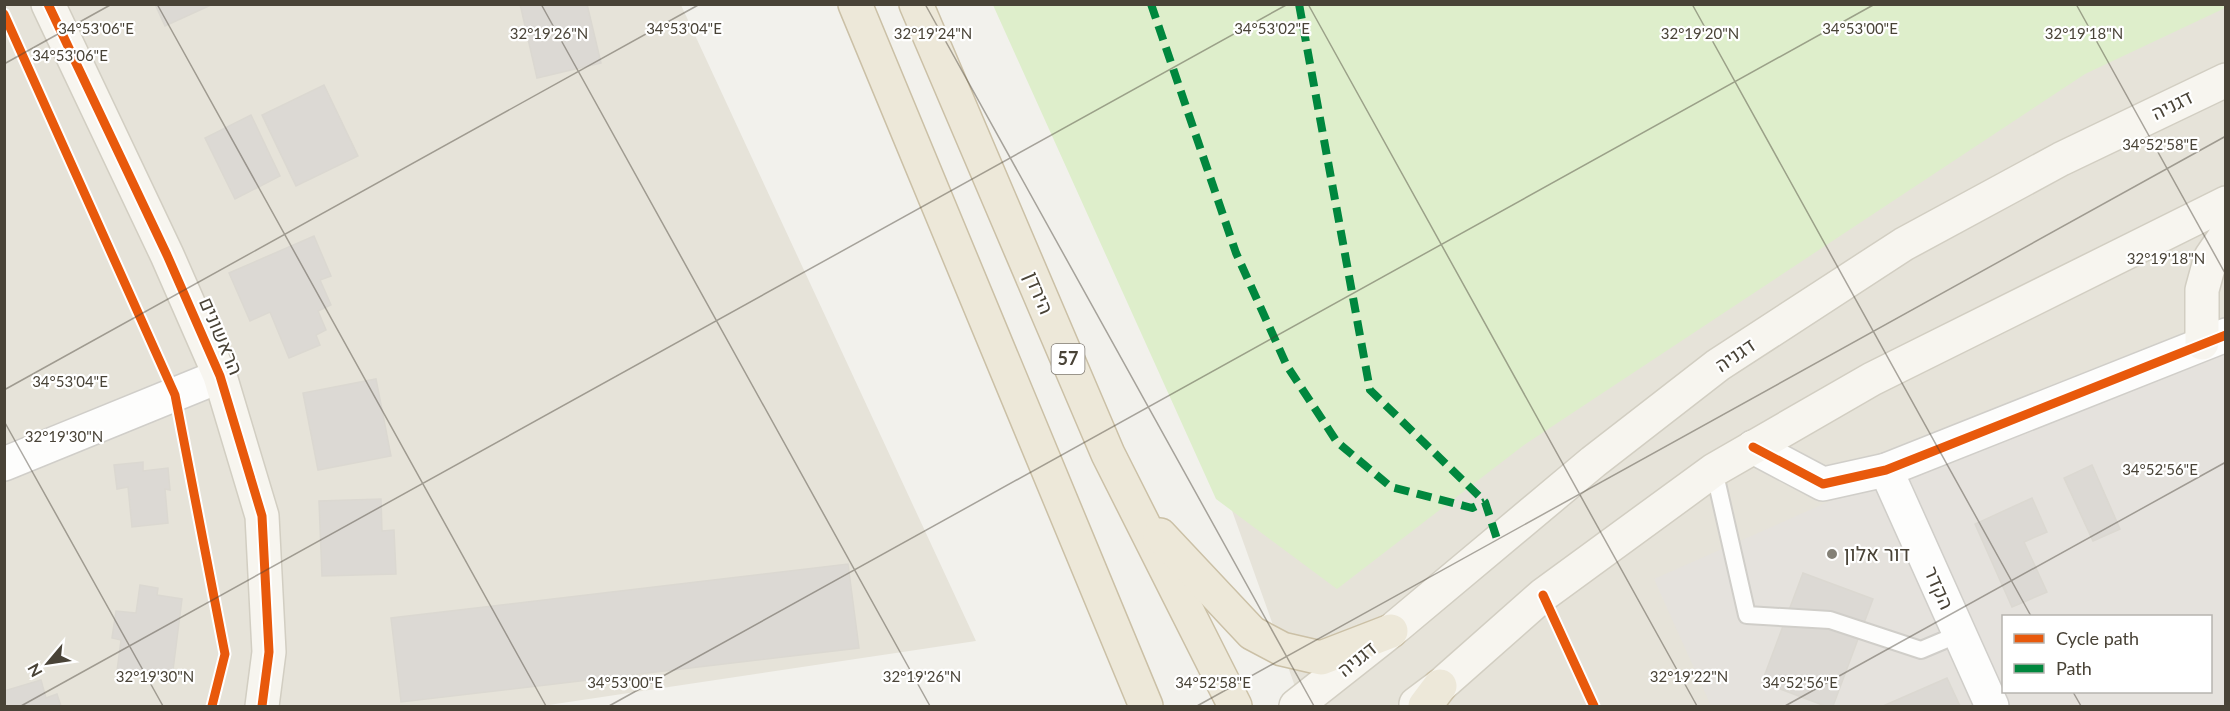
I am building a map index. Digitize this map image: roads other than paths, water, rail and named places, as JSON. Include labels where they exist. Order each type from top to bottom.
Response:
[{"type":"highway","points":[[855,4],[1146,706]]},
{"type":"highway","name":"הירדן","points":[[916,4],[1103,443],[1235,706]]},
{"type":"highway","points":[[1136,509],[1252,633],[1282,649],[1321,658],[1391,631]]},
{"type":"main road","name":"הראשונים","points":[[48,4],[167,255],[220,376],[262,516],[269,652],[262,706]]},
{"type":"main road","name":"דגניה","points":[[1296,706],[1391,631],[1593,462],[1728,359],[1905,244],[2061,159],[2226,80]]},
{"type":"main road","points":[[1412,706],[1433,696],[1543,595],[1713,470],[1872,379],[2226,203]]},
{"type":"main road","points":[[2214,339],[2202,290],[2211,257],[2226,234]]},
{"type":"street","points":[[1753,447],[1823,484],[1886,470],[2214,339]]},
{"type":"street","points":[[4,464],[220,376]]},
{"type":"street","name":"הקדר","points":[[1886,470],[1992,706]]},
{"type":"lane","points":[[1713,470],[1747,615],[1830,620],[1921,650],[1959,634]]},
{"type":"place","name":"דור אלון","points":[[1832,554]]}]
